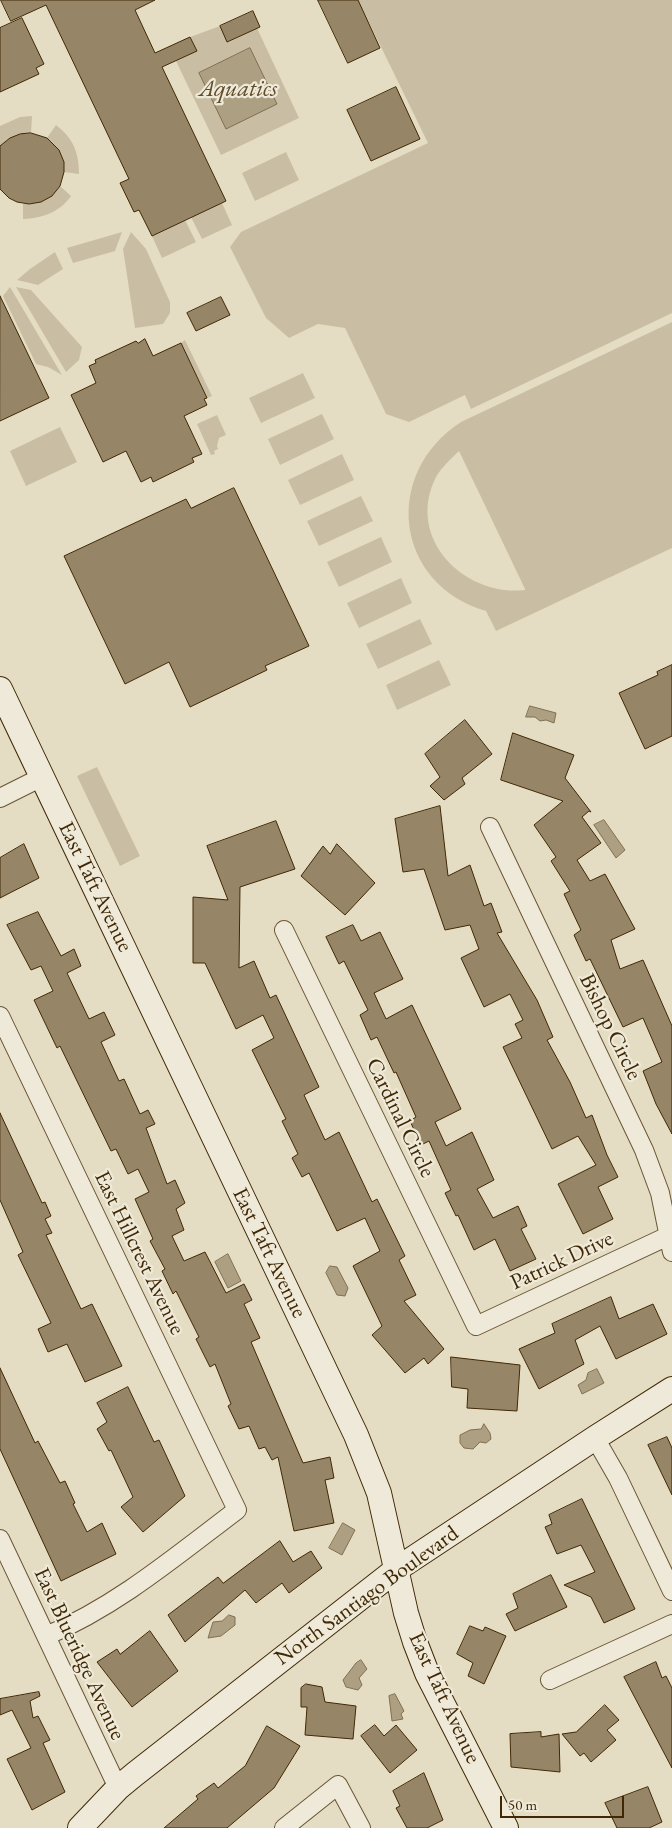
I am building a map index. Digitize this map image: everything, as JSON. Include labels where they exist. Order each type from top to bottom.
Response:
[{"type":"main road","name":"East Taft Avenue","points":[[0,689],[356,1435],[379,1493],[406,1613],[427,1673],[506,1828]]},
{"type":"main road","name":"North Santiago Boulevard","points":[[80,1828],[118,1788],[397,1569],[672,1389]]},
{"type":"street","points":[[0,798],[42,777]]},
{"type":"street","name":"Bishop Circle","points":[[490,827],[644,1150],[660,1193],[670,1244]]},
{"type":"street","name":"Cardinal Circle","points":[[284,930],[476,1326]]},
{"type":"street","name":"East Hillcrest Avenue","points":[[0,1016],[237,1510],[107,1606],[46,1636]]},
{"type":"street","name":"Patrick Drive","points":[[476,1326],[670,1244]]},
{"type":"street","points":[[595,1438],[618,1478],[672,1591]]},
{"type":"street","name":"East Blueridge Avenue","points":[[0,1539],[118,1788]]},
{"type":"street","points":[[550,1680],[672,1624]]},
{"type":"street","points":[[284,1828],[338,1785],[361,1828]]},
{"type":"shaded area","points":[[358,0],[672,0],[672,313],[471,409],[465,395],[409,422],[386,414],[345,328],[318,324],[289,338],[266,318],[230,247],[241,232],[428,143]]},
{"type":"shaded area","points":[[220,26],[228,42],[257,28],[299,118],[221,155],[176,61],[196,51],[190,37]]},
{"type":"shaded area","points":[[32,116],[31,133],[14,137],[0,147],[0,126],[20,117]]},
{"type":"shaded area","points":[[56,125],[67,135],[74,146],[78,159],[79,174],[64,172],[60,153],[47,138]]},
{"type":"shaded area","points":[[286,152],[299,180],[255,201],[242,173]]},
{"type":"shaded area","points":[[60,186],[71,196],[67,202],[44,216],[23,219],[23,204],[41,202]]},
{"type":"shaded area","points":[[222,203],[232,225],[202,239],[191,217]]},
{"type":"shaded area","points":[[185,220],[196,242],[162,258],[152,236]]},
{"type":"shaded area","points":[[122,232],[115,251],[73,263],[67,248]]},
{"type":"shaded area","points":[[131,232],[146,249],[170,302],[170,313],[163,324],[135,328],[123,249]]},
{"type":"shaded area","points":[[55,252],[63,269],[38,285],[17,280],[30,269]]},
{"type":"shaded area","points":[[10,287],[62,375],[48,367],[36,364],[3,296]]},
{"type":"shaded area","points":[[16,287],[31,290],[82,347],[79,360],[66,372]]},
{"type":"shaded area","points":[[672,322],[672,548],[496,631],[486,611],[455,597],[432,577],[417,553],[409,525],[410,497],[419,469],[436,444],[461,422]],"holes":[[[459,451],[525,589],[502,590],[481,584],[462,573],[446,559],[434,541],[428,521],[428,500],[436,477]]]},
{"type":"shaded area","points":[[185,340],[212,396],[207,398],[181,343]]},
{"type":"shaded area","points":[[303,373],[315,398],[261,423],[249,398]]},
{"type":"shaded area","points":[[322,414],[334,439],[280,465],[268,439]]},
{"type":"shaded area","points":[[217,415],[226,435],[219,438],[218,449],[214,451],[215,454],[211,455],[197,424]]},
{"type":"shaded area","points":[[60,427],[77,462],[26,486],[10,451]]},
{"type":"shaded area","points":[[342,454],[354,480],[300,505],[288,480]]},
{"type":"shaded area","points":[[361,496],[373,521],[319,546],[307,521]]},
{"type":"shaded area","points":[[381,537],[392,562],[339,587],[327,562]]},
{"type":"shaded area","points":[[401,578],[412,603],[359,628],[347,603]]},
{"type":"shaded area","points":[[420,619],[432,644],[378,669],[366,644]]},
{"type":"shaded area","points":[[439,660],[451,685],[397,710],[386,685]]},
{"type":"shaded area","points":[[97,767],[140,856],[120,866],[77,776]]},
{"type":"water","name":"Aquatics","points":[[250,48],[277,104],[226,129],[199,73]]},
{"type":"water","points":[[530,706],[556,713],[554,723],[546,720],[540,721],[535,717],[526,717]]},
{"type":"water","points":[[604,820],[625,850],[616,858],[594,825]]},
{"type":"water","points":[[228,1254],[241,1281],[228,1288],[215,1262]]},
{"type":"water","points":[[330,1266],[337,1267],[348,1288],[345,1296],[337,1295],[326,1273]]},
{"type":"water","points":[[597,1369],[604,1383],[582,1394],[578,1385],[586,1380],[588,1373]]},
{"type":"water","points":[[484,1424],[490,1433],[491,1439],[486,1443],[480,1442],[473,1449],[464,1448],[460,1443],[460,1435],[470,1430],[481,1429]]},
{"type":"water","points":[[343,1523],[355,1530],[342,1555],[329,1548]]},
{"type":"water","points":[[229,1615],[235,1617],[235,1625],[221,1636],[208,1638],[213,1622],[222,1621]]},
{"type":"water","points":[[361,1660],[367,1669],[359,1678],[362,1685],[358,1690],[346,1687],[343,1680],[356,1663]]},
{"type":"water","points":[[395,1694],[404,1711],[401,1714],[403,1719],[392,1721],[389,1696]]},
{"type":"building","points":[[1,0],[155,0],[135,10],[155,53],[190,37],[197,51],[162,67],[226,201],[152,236],[139,210],[134,212],[120,183],[129,179],[46,5],[11,21]]},
{"type":"building","points":[[318,0],[358,0],[380,48],[348,63]]},
{"type":"building","points":[[253,11],[260,27],[227,42],[220,26]]},
{"type":"building","points":[[22,18],[44,64],[36,68],[39,74],[0,92],[0,28]]},
{"type":"building","points":[[396,87],[420,139],[371,161],[347,110]]},
{"type":"building","points":[[31,133],[47,138],[59,150],[64,162],[64,172],[60,186],[52,196],[41,202],[29,204],[17,202],[9,198],[0,189],[0,146],[10,138],[20,134]]},
{"type":"building","points":[[0,296],[49,398],[0,421]]},
{"type":"building","points":[[221,297],[230,315],[196,331],[187,313]]},
{"type":"building","points":[[145,339],[153,356],[181,343],[207,398],[204,399],[207,405],[184,416],[202,454],[192,458],[194,462],[153,482],[151,477],[141,482],[126,451],[103,462],[71,395],[96,383],[89,366],[96,363],[95,360],[136,341],[138,343]]},
{"type":"building","points":[[234,488],[309,646],[265,666],[267,670],[190,707],[169,662],[125,684],[64,556],[186,499],[191,508]]},
{"type":"building","points":[[672,665],[672,736],[645,749],[619,693],[658,675],[657,672]]},
{"type":"building","points":[[465,720],[492,754],[462,778],[465,784],[444,800],[430,786],[440,777],[425,754]]},
{"type":"building","points":[[513,733],[574,755],[565,778],[591,812],[589,811],[582,817],[601,843],[577,860],[590,881],[605,874],[635,929],[611,940],[620,969],[643,960],[672,1026],[672,1134],[656,1104],[643,1071],[662,1062],[643,1018],[623,1027],[590,959],[586,961],[574,935],[581,930],[564,894],[570,891],[551,861],[556,857],[534,825],[563,801],[501,780]]},
{"type":"building","points":[[440,806],[448,876],[470,865],[484,906],[491,903],[502,932],[497,933],[537,1000],[553,1037],[547,1040],[570,1082],[586,1118],[592,1115],[607,1155],[618,1177],[598,1187],[613,1219],[583,1234],[558,1184],[596,1165],[578,1136],[552,1149],[503,1047],[522,1038],[515,1024],[523,1020],[510,994],[484,1007],[461,958],[479,949],[470,925],[445,930],[424,869],[403,872],[395,819]]},
{"type":"building","points":[[276,821],[295,869],[240,887],[239,968],[254,961],[270,998],[276,995],[319,1087],[304,1095],[325,1140],[339,1132],[372,1202],[377,1199],[405,1256],[399,1260],[416,1295],[404,1301],[444,1349],[428,1364],[424,1358],[405,1373],[372,1335],[382,1326],[353,1266],[380,1251],[365,1218],[337,1231],[309,1173],[302,1177],[292,1158],[298,1154],[282,1121],[286,1119],[252,1050],[274,1038],[263,1015],[236,1029],[205,963],[193,963],[193,897],[228,900],[207,846]]},
{"type":"building","points":[[24,844],[39,878],[0,898],[0,858]]},
{"type":"building","points":[[337,844],[375,883],[345,915],[301,876],[323,846],[330,854]]},
{"type":"building","points":[[38,912],[61,956],[74,949],[81,966],[67,973],[89,1019],[104,1012],[115,1035],[101,1042],[119,1081],[124,1079],[140,1114],[148,1110],[155,1124],[146,1128],[167,1184],[175,1180],[185,1203],[176,1209],[184,1230],[172,1236],[184,1261],[205,1252],[226,1293],[244,1284],[252,1300],[244,1304],[260,1338],[251,1342],[303,1463],[330,1457],[334,1478],[325,1480],[334,1523],[294,1531],[278,1457],[272,1460],[265,1447],[259,1449],[249,1426],[239,1429],[228,1406],[231,1404],[215,1364],[210,1367],[196,1339],[199,1337],[176,1291],[173,1294],[162,1271],[165,1269],[150,1241],[153,1239],[135,1199],[149,1192],[138,1169],[128,1174],[116,1149],[111,1151],[60,1046],[57,1048],[34,1000],[53,991],[41,966],[31,970],[7,925]]},
{"type":"building","points":[[353,925],[361,941],[380,932],[403,979],[374,993],[386,1019],[412,1005],[461,1109],[435,1122],[446,1146],[472,1132],[494,1180],[477,1189],[493,1218],[518,1206],[527,1226],[521,1229],[536,1259],[510,1271],[495,1239],[474,1250],[458,1215],[456,1216],[445,1193],[451,1190],[429,1141],[421,1145],[410,1121],[416,1117],[396,1072],[394,1073],[377,1037],[371,1040],[360,1015],[368,1010],[344,961],[339,964],[326,937]]},
{"type":"building","points":[[0,1113],[42,1203],[45,1202],[51,1216],[45,1219],[52,1233],[46,1235],[81,1309],[92,1304],[122,1366],[85,1382],[67,1344],[48,1352],[38,1329],[51,1323],[18,1255],[23,1252],[0,1200]]},
{"type":"building","points":[[611,1297],[619,1319],[653,1304],[667,1334],[616,1359],[600,1326],[575,1340],[584,1364],[539,1389],[519,1349],[555,1333],[552,1324]]},
{"type":"building","points":[[451,1357],[520,1365],[517,1411],[467,1408],[468,1389],[452,1387]]},
{"type":"building","points":[[0,1368],[35,1443],[38,1441],[60,1483],[65,1481],[75,1503],[73,1504],[87,1532],[102,1523],[116,1554],[61,1581],[0,1449]]},
{"type":"building","points":[[128,1387],[154,1442],[159,1440],[185,1496],[143,1532],[121,1507],[133,1497],[111,1450],[109,1451],[97,1429],[107,1422],[97,1403]]},
{"type":"building","points":[[667,1437],[672,1448],[672,1495],[648,1445]]},
{"type":"building","points":[[582,1499],[635,1609],[604,1623],[591,1597],[564,1585],[595,1572],[581,1545],[557,1554],[545,1527],[552,1524],[549,1515]]},
{"type":"building","points":[[280,1541],[293,1562],[311,1551],[322,1568],[289,1593],[282,1583],[256,1603],[245,1590],[185,1642],[168,1615],[218,1577],[223,1583]]},
{"type":"building","points":[[551,1575],[567,1607],[515,1631],[506,1614],[518,1608],[513,1594]]},
{"type":"building","points":[[470,1626],[483,1631],[485,1627],[506,1636],[484,1684],[468,1676],[473,1663],[457,1654]]},
{"type":"building","points":[[150,1631],[178,1671],[132,1707],[97,1662],[117,1649],[120,1654]]},
{"type":"building","points":[[656,1662],[662,1678],[666,1676],[672,1688],[672,1768],[624,1677]]},
{"type":"building","points":[[306,1684],[322,1687],[325,1702],[356,1706],[353,1739],[305,1735],[307,1707],[301,1707],[301,1688]]},
{"type":"building","points":[[39,1692],[40,1696],[30,1701],[33,1718],[38,1716],[50,1740],[43,1743],[65,1792],[32,1810],[7,1759],[31,1748],[12,1710],[0,1715],[0,1699]]},
{"type":"building","points":[[605,1705],[619,1720],[607,1730],[616,1740],[591,1762],[584,1753],[580,1756],[562,1734],[576,1732]]},
{"type":"building","points":[[375,1725],[384,1736],[396,1725],[417,1750],[390,1773],[361,1736]]},
{"type":"building","points":[[267,1726],[300,1746],[274,1788],[227,1828],[164,1828],[198,1799],[196,1796],[214,1783],[218,1788],[245,1766]]},
{"type":"building","points":[[541,1732],[541,1737],[559,1734],[560,1772],[511,1767],[510,1734]]},
{"type":"building","points":[[424,1773],[443,1820],[427,1828],[407,1828],[396,1808],[400,1806],[393,1791]]},
{"type":"building","points":[[648,1787],[662,1822],[649,1828],[617,1828],[605,1803]]}]
